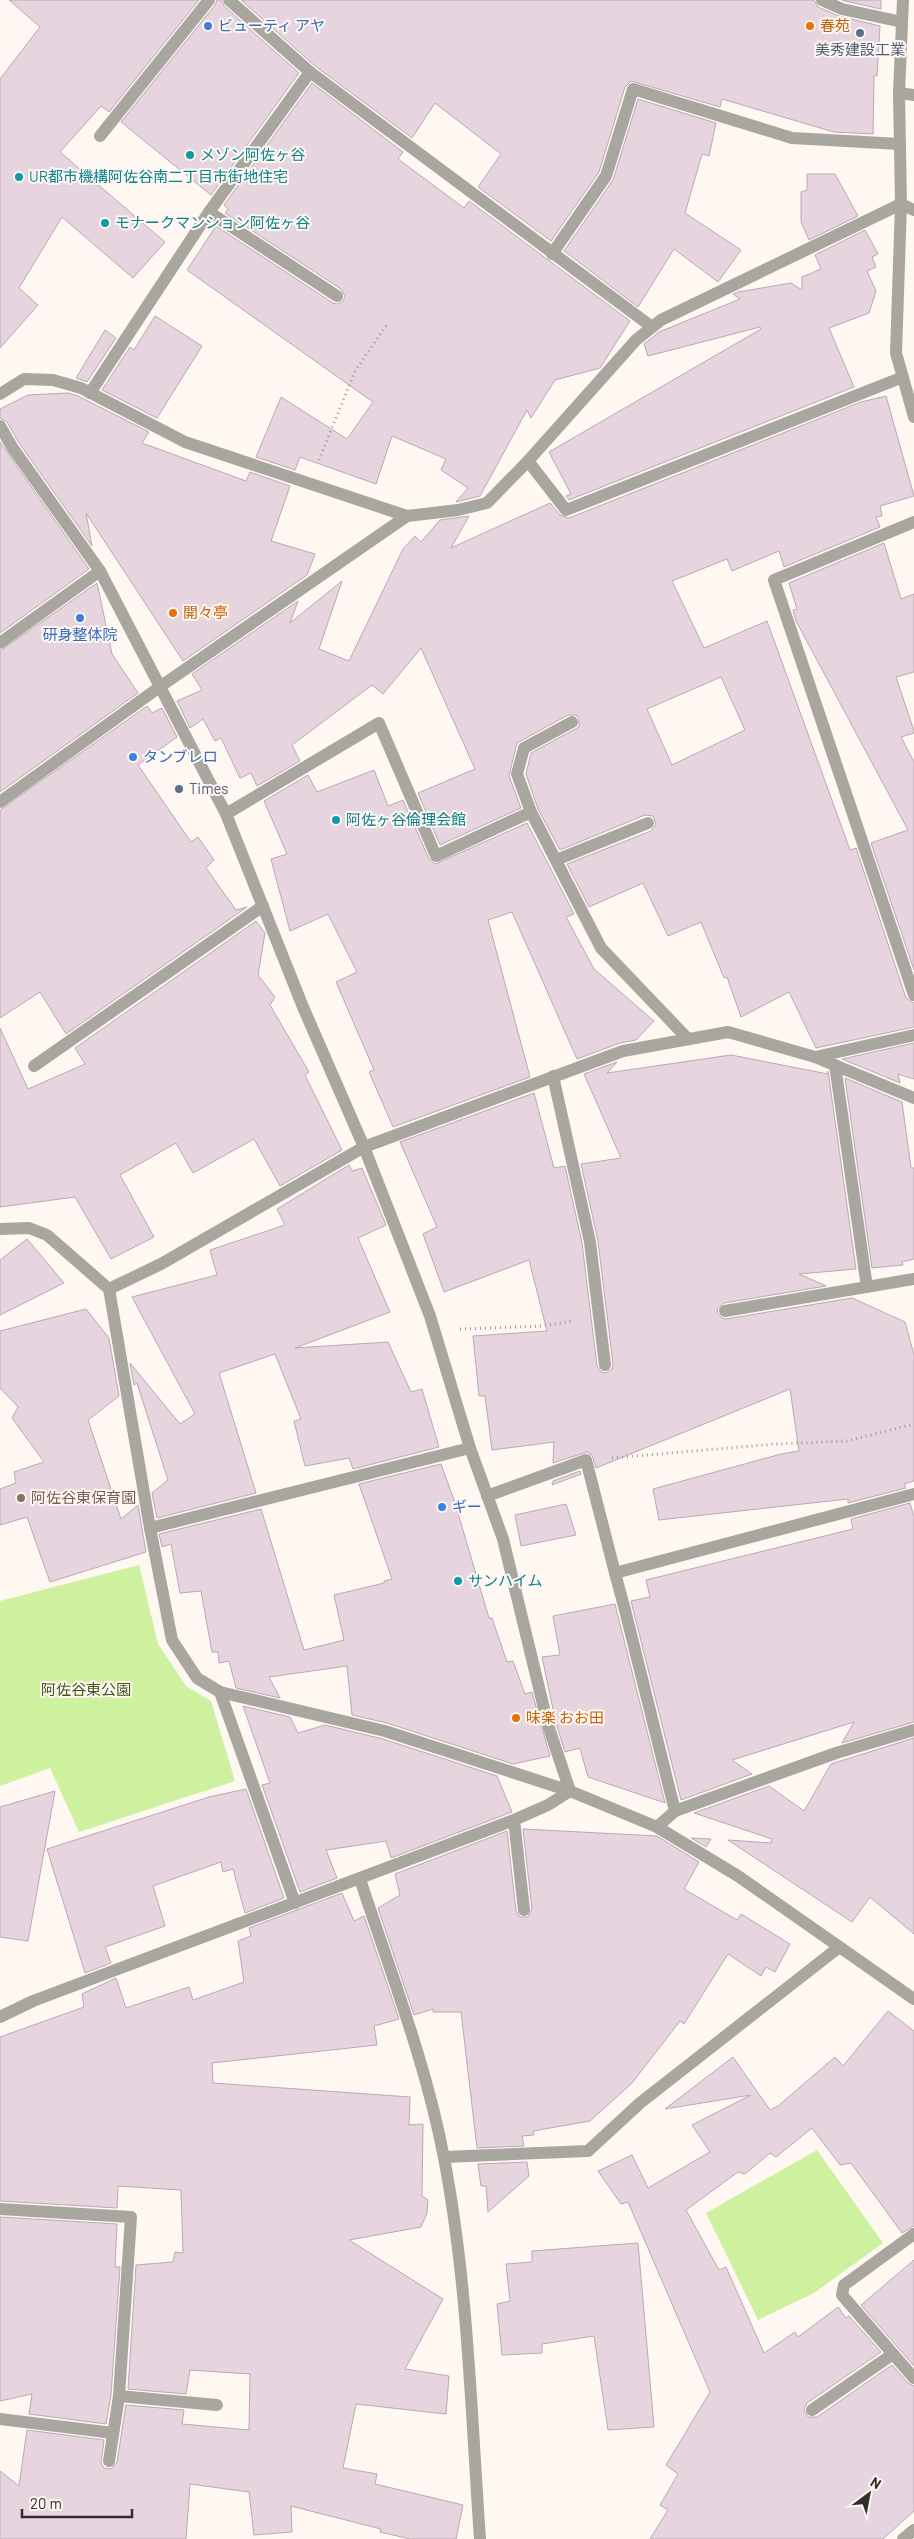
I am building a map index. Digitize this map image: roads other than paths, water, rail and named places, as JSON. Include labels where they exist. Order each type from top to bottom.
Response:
[{"type":"street","points":[[100,136],[209,0]]},
{"type":"street","points":[[230,0],[310,72],[652,327]]},
{"type":"street","points":[[822,0],[842,9],[902,22]]},
{"type":"street","points":[[903,0],[899,93],[901,204],[896,353],[914,417]]},
{"type":"street","points":[[90,393],[209,212],[310,72]]},
{"type":"street","points":[[552,254],[606,176],[633,89],[792,138],[900,144]]},
{"type":"street","points":[[899,93],[914,95]]},
{"type":"street","points":[[901,204],[914,210]]},
{"type":"street","points":[[0,394],[24,379],[53,380],[90,393],[185,442],[408,516],[458,510],[487,503],[528,461],[636,340],[661,320],[901,204]]},
{"type":"street","points":[[209,212],[337,296]]},
{"type":"street","points":[[528,461],[566,510],[904,377]]},
{"type":"street","points":[[0,426],[12,447],[100,571],[226,814],[303,1007],[364,1147],[434,1330],[470,1448],[503,1539],[548,1725],[570,1790]]},
{"type":"street","points":[[0,802],[161,686],[408,516]]},
{"type":"street","points":[[914,522],[774,580],[914,995]]},
{"type":"street","points":[[0,643],[100,571]]},
{"type":"street","points":[[572,722],[524,748],[517,774],[532,812],[601,948],[688,1039]]},
{"type":"street","points":[[226,814],[379,723],[436,856],[532,812]]},
{"type":"street","points":[[556,860],[648,823]]},
{"type":"street","points":[[34,1066],[263,906]]},
{"type":"street","points":[[109,1289],[161,1264],[364,1147],[622,1051],[728,1032],[815,1057],[914,1098]]},
{"type":"street","points":[[815,1057],[914,1035]]},
{"type":"street","points":[[835,1065],[867,1287]]},
{"type":"street","points":[[553,1076],[590,1242],[605,1365]]},
{"type":"street","points":[[0,1229],[29,1228],[47,1235],[109,1289],[150,1528],[172,1640],[197,1678],[220,1692],[385,1732],[570,1790],[657,1827],[738,1876],[838,1948],[914,1999]]},
{"type":"street","points":[[725,1311],[914,1279]]},
{"type":"street","points":[[150,1528],[470,1448]]},
{"type":"street","points":[[487,1496],[586,1460],[626,1610],[675,1811]]},
{"type":"street","points":[[615,1573],[914,1494]]},
{"type":"street","points":[[220,1692],[295,1903]]},
{"type":"street","points":[[657,1827],[675,1811],[836,1754],[914,1730]]},
{"type":"street","points":[[0,2017],[33,2001],[514,1820],[548,1805],[570,1790]]},
{"type":"street","points":[[514,1820],[524,1910]]},
{"type":"street","points":[[360,1879],[426,2081],[444,2158],[461,2262],[480,2539]]},
{"type":"street","points":[[444,2158],[588,2151],[640,2103],[838,1948]]},
{"type":"street","points":[[0,2209],[131,2217],[119,2396],[109,2462]]},
{"type":"street","points":[[914,2234],[844,2286],[842,2294],[914,2378]]},
{"type":"street","points":[[812,2410],[893,2354]]},
{"type":"street","points":[[119,2396],[217,2405]]},
{"type":"street","points":[[0,2419],[113,2433]]},
{"type":"street","points":[[903,2539],[914,2530]]},
{"type":"place","name":"ビューティ アヤ","points":[[208,26]]},
{"type":"place","name":"春苑","points":[[810,26]]},
{"type":"place","name":"美秀建設工業","points":[[860,33]]},
{"type":"place","name":"メゾン阿佐ヶ谷","points":[[190,155]]},
{"type":"place","name":"UR都市機構阿佐谷南二丁目市街地住宅","points":[[19,177]]},
{"type":"place","name":"モナークマンション阿佐ヶ谷","points":[[105,223]]},
{"type":"place","name":"開々亭","points":[[173,613]]},
{"type":"place","name":"研身整体院","points":[[80,618]]},
{"type":"place","name":"タンブレロ","points":[[133,757]]},
{"type":"place","name":"Times","points":[[179,789]]},
{"type":"place","name":"阿佐ヶ谷倫理会館","points":[[336,820]]},
{"type":"place","name":"阿佐谷東保育園","points":[[21,1498]]},
{"type":"place","name":"ギー","points":[[442,1507]]},
{"type":"place","name":"サンハイム","points":[[458,1581]]},
{"type":"place","name":"味楽 おお田","points":[[516,1718]]},
{"type":"park label","name":"阿佐谷東公園","points":[[86,1690]]}]
